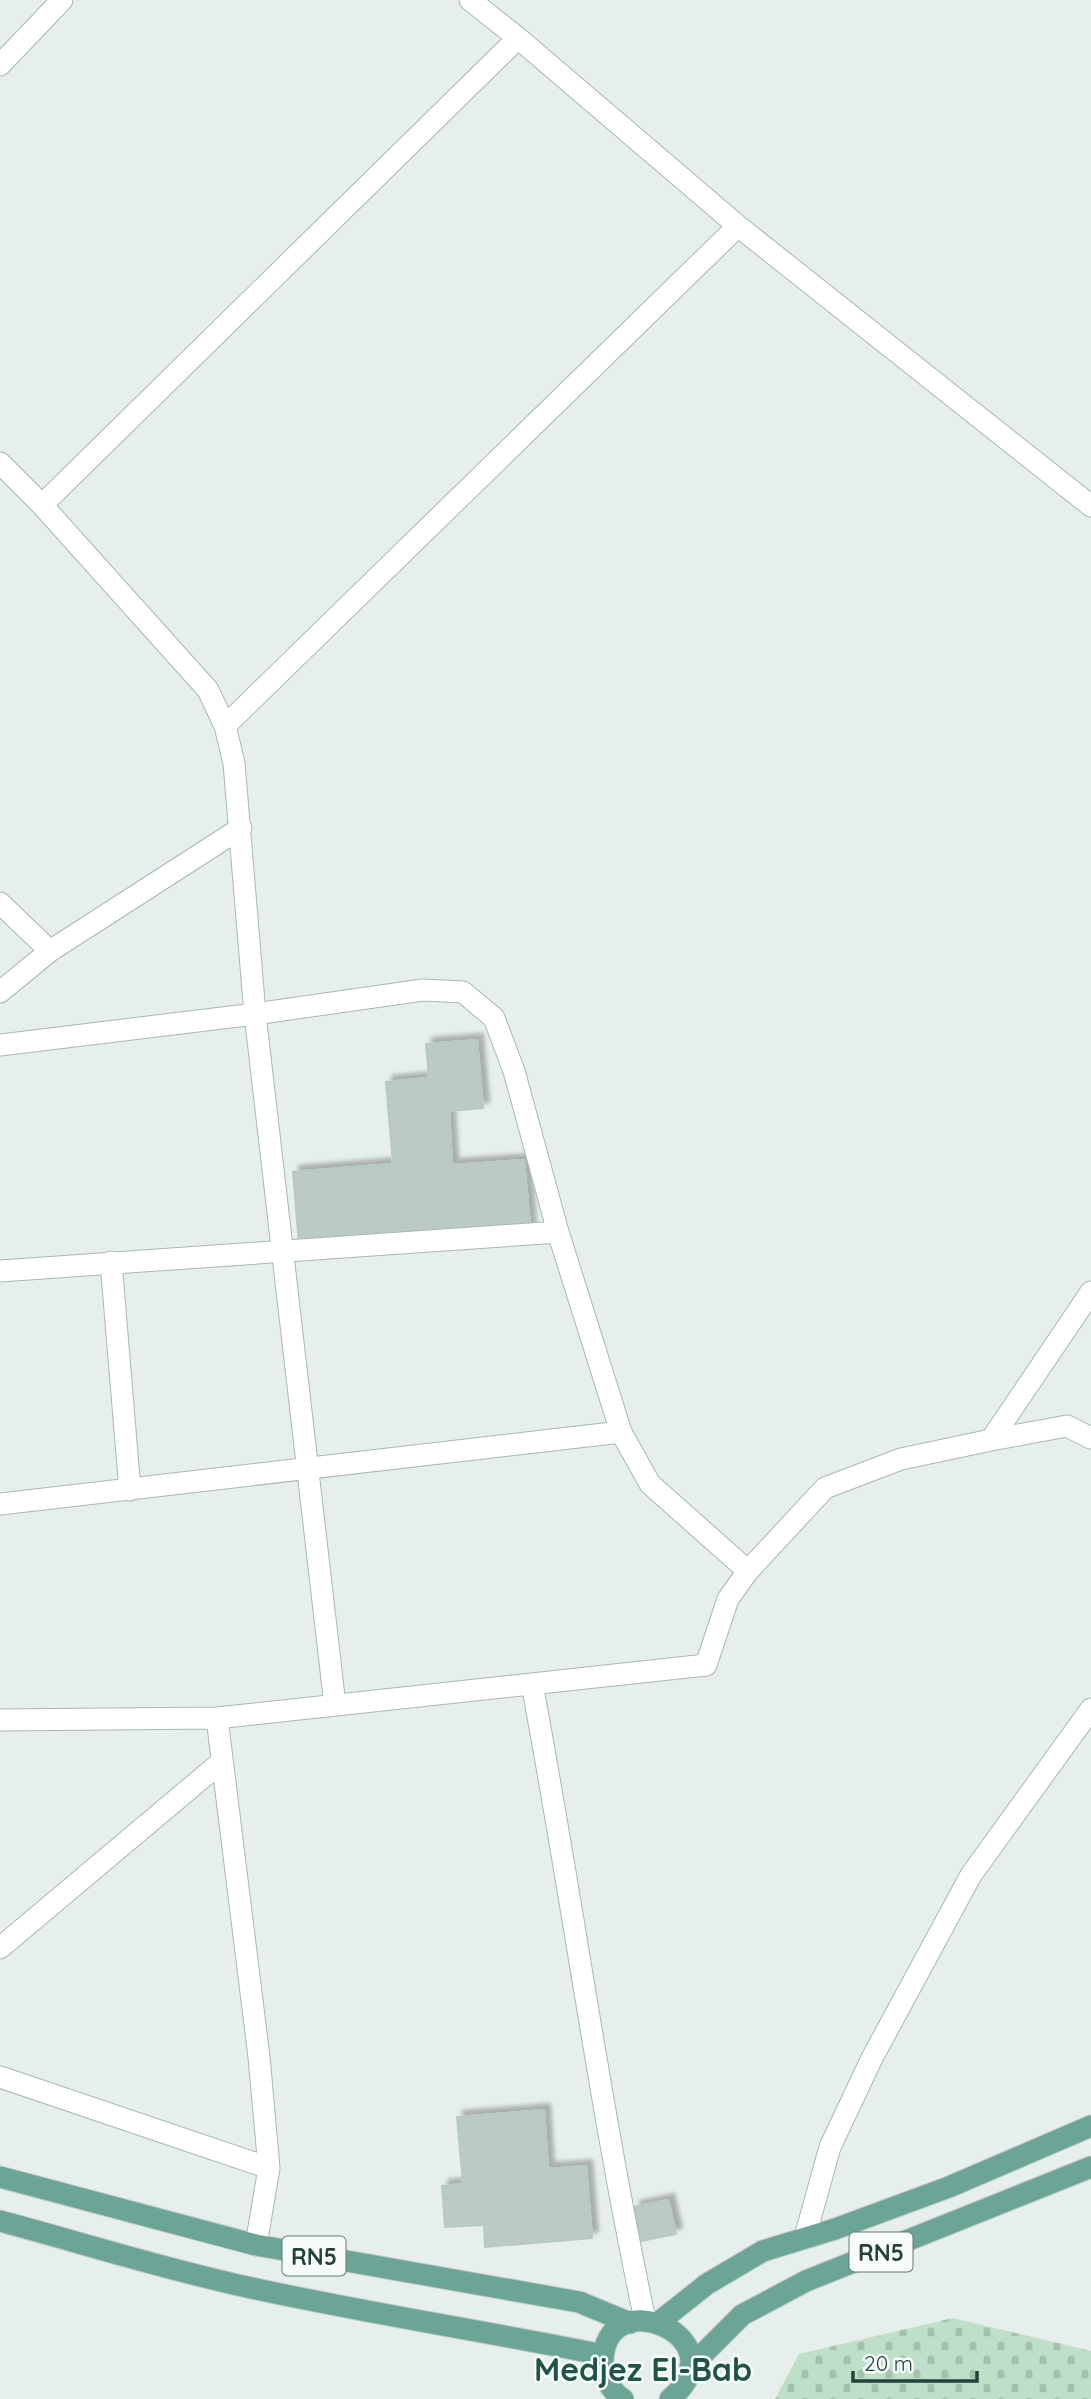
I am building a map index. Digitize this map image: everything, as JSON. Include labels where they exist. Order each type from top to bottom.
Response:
[{"type":"main road","name":"RN5","points":[[0,2221],[244,2286],[375,2314],[478,2329],[603,2355],[618,2330],[645,2321],[763,2251],[949,2187],[1091,2126]]},
{"type":"main road","name":"RN5","points":[[676,2397],[690,2368],[742,2315],[806,2281],[1091,2167]]},
{"type":"main road","name":"RN5","points":[[0,2177],[256,2245],[579,2302],[645,2321],[682,2339],[690,2368]]},
{"type":"main road","points":[[603,2355],[603,2370],[619,2398]]},
{"type":"street","points":[[0,65],[62,0]]},
{"type":"street","points":[[470,0],[738,226],[1091,506]]},
{"type":"street","points":[[41,505],[518,38]]},
{"type":"street","points":[[225,726],[738,226]]},
{"type":"street","points":[[0,463],[208,691],[225,726],[234,763],[254,1014],[335,1705]]},
{"type":"street","points":[[0,992],[50,951],[241,828]]},
{"type":"street","points":[[0,903],[50,951]]},
{"type":"street","points":[[0,1045],[254,1014],[423,989],[463,992],[494,1018],[514,1071],[558,1232],[621,1432],[650,1483],[748,1571]]},
{"type":"street","points":[[0,1271],[558,1232]]},
{"type":"street","points":[[111,1262],[130,1490]]},
{"type":"street","points":[[991,1440],[1091,1292]]},
{"type":"street","points":[[0,1720],[216,1718],[706,1665],[727,1599],[748,1571],[825,1488],[901,1459],[991,1440],[1068,1426],[1091,1438]]},
{"type":"street","points":[[0,1504],[621,1432]]},
{"type":"street","points":[[532,1684],[569,1880],[599,2083],[645,2321]]},
{"type":"street","points":[[805,2237],[830,2147],[872,2058],[971,1875],[1091,1709]]},
{"type":"street","points":[[216,1718],[259,2057],[269,2168],[256,2245]]},
{"type":"street","points":[[0,1948],[220,1763]]},
{"type":"street","points":[[0,2077],[269,2168]]},
{"type":"green space","points":[[953,2318],[1091,2351],[1091,2399],[775,2399],[799,2354]]},
{"type":"building","points":[[477,1040],[483,1108],[449,1111],[452,1165],[524,1160],[531,1237],[300,1256],[293,1172],[393,1164],[386,1082],[429,1078],[426,1044]]},
{"type":"building","points":[[544,2110],[548,2169],[586,2166],[592,2238],[485,2247],[484,2225],[445,2227],[442,2186],[463,2184],[457,2117]]},
{"type":"building","points":[[668,2200],[676,2234],[641,2241],[634,2207]]},
{"type":"district","name":"Medjez El-Bab","points":[[643,2369]]}]
